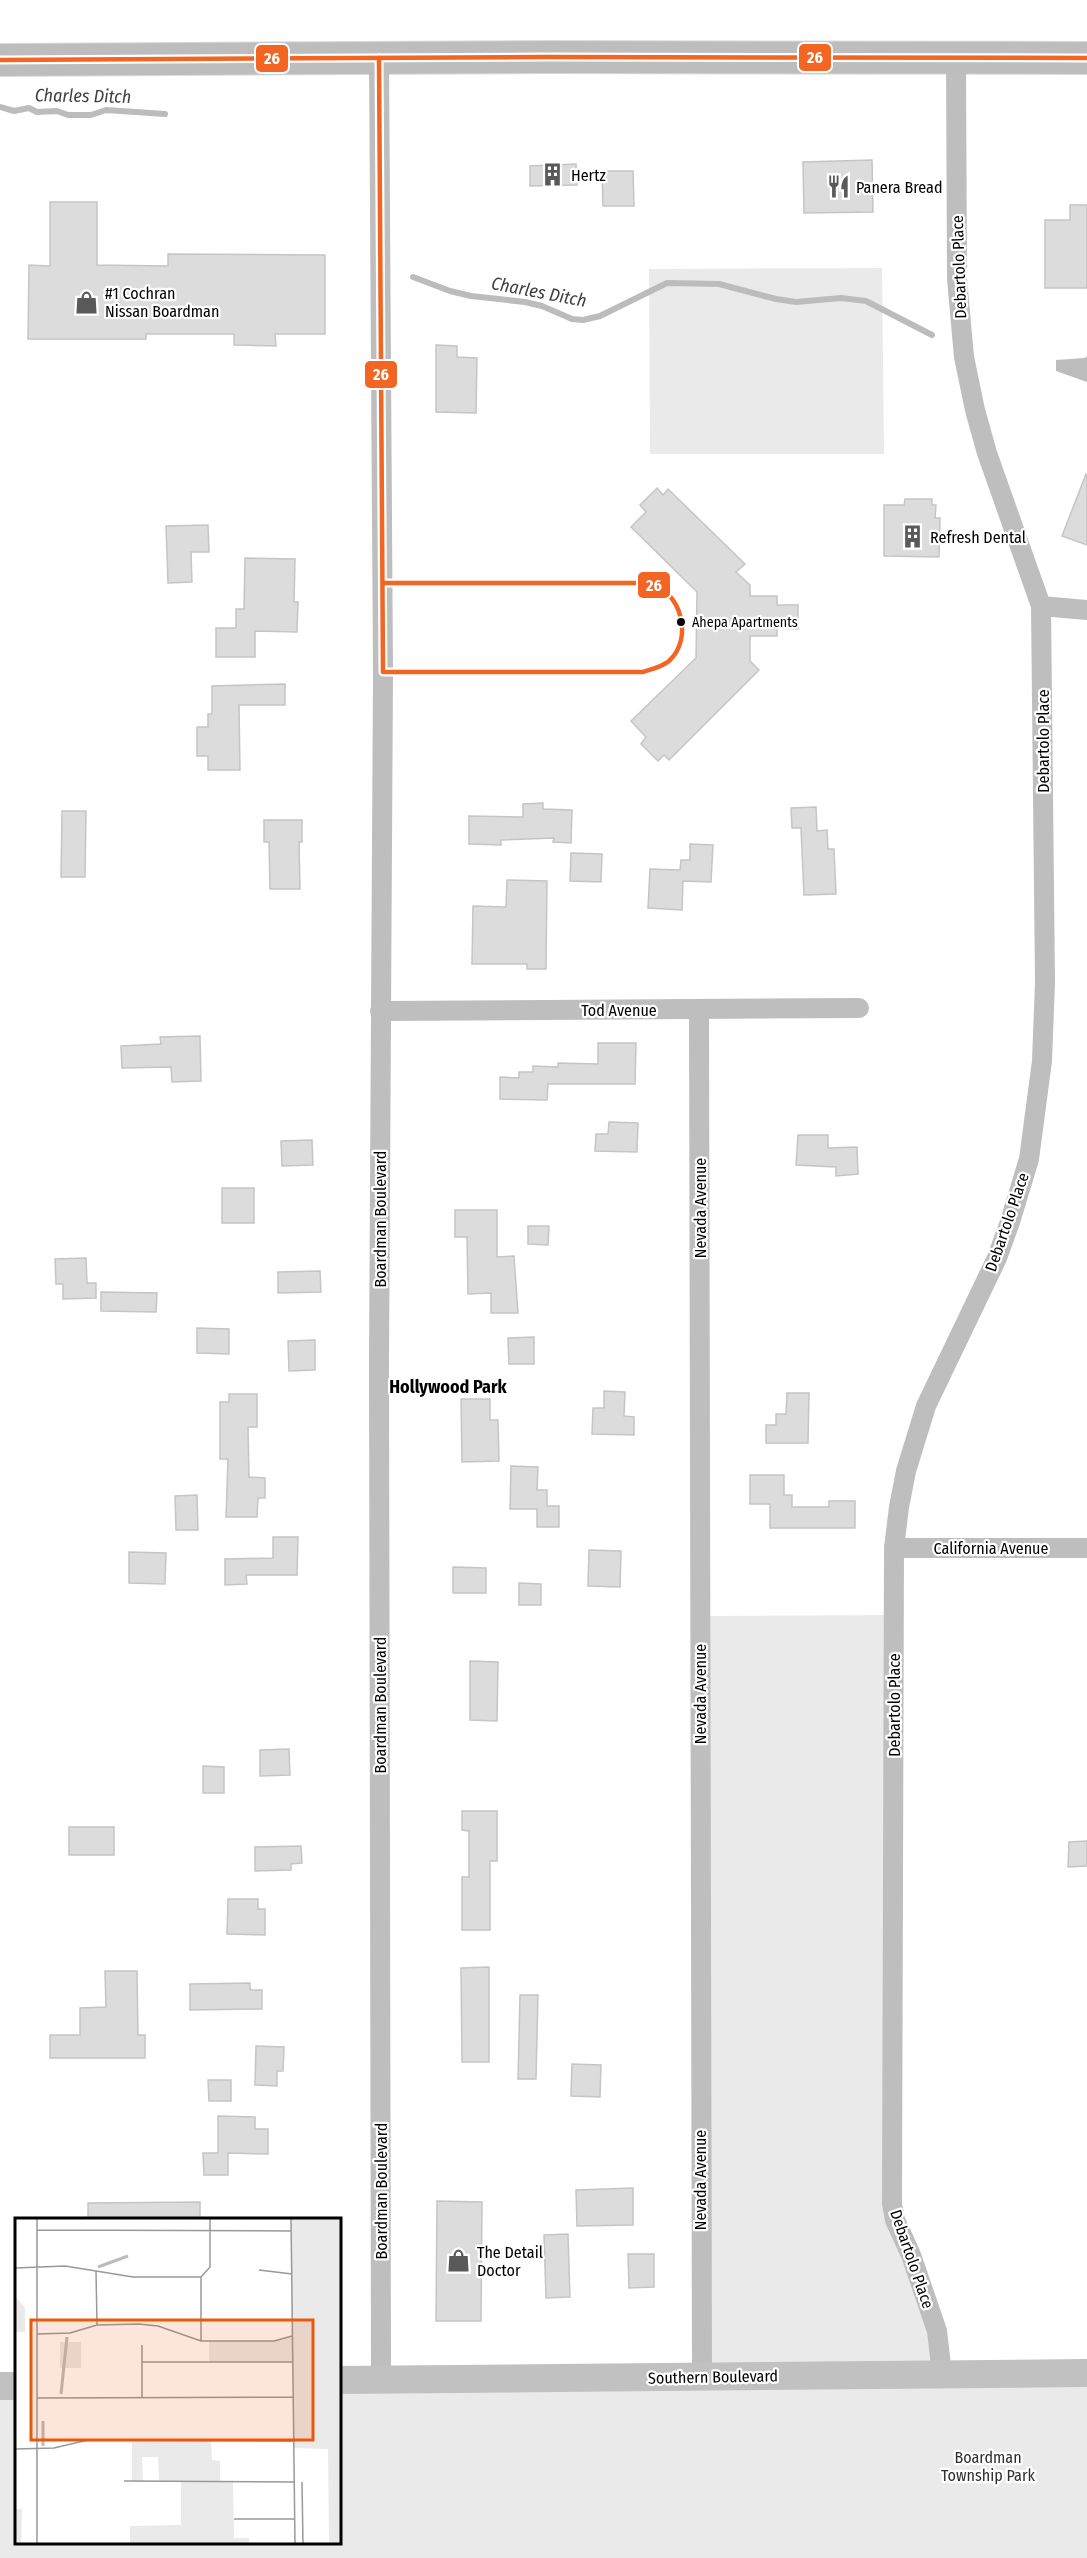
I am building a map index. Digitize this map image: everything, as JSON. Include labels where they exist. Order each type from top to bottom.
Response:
[{"type":"main road","points":[[0,60],[1087,58]]},
{"type":"street","name":"Debartolo Place","points":[[942,2374],[937,2331],[911,2256],[895,2220],[892,2204],[894,1548],[906,1471],[926,1406],[997,1258],[1029,1159],[1041,1081],[1045,983],[1041,606],[987,453],[964,357],[957,279],[956,57]]},
{"type":"street","name":"Boardman Boulevard","points":[[379,58],[383,650],[380,1011],[381,2379]]},
{"type":"street","points":[[1041,606],[1087,610]]},
{"type":"street","name":"Tod Avenue","points":[[380,1011],[859,1008]]},
{"type":"street","name":"Nevada Avenue","points":[[699,1010],[702,2377]]},
{"type":"street","name":"California Avenue","points":[[894,1548],[1087,1548]]},
{"type":"street","name":"Southern Boulevard","points":[[340,2380],[1087,2373]]},
{"type":"green space","points":[[882,268],[884,454],[650,454],[649,269]]},
{"type":"green space","name":"Boardman Township Park","points":[[894,1615],[892,2204],[942,2374],[1087,2373],[1087,2558],[0,2558],[0,2386],[15,2386],[15,2543],[340,2543],[340,2380],[702,2377],[700,1616]]},
{"type":"shaded area","points":[[1087,356],[1087,382],[1056,371],[1056,360]]},
{"type":"building","name":"Panera Bread","points":[[872,160],[873,212],[804,213],[803,162]]},
{"type":"building","name":"Hertz","points":[[576,164],[577,185],[530,186],[530,166]]},
{"type":"building","points":[[602,171],[633,171],[634,206],[603,206]]},
{"type":"building","points":[[50,202],[97,202],[97,265],[168,266],[168,254],[325,255],[325,334],[275,334],[276,346],[234,345],[234,334],[146,334],[146,339],[28,339],[29,265],[50,266]]},
{"type":"building","points":[[1070,205],[1087,205],[1087,288],[1045,288],[1045,220],[1070,220]]},
{"type":"building","points":[[436,345],[457,346],[457,357],[477,358],[476,413],[436,412]]},
{"type":"building","points":[[1087,475],[1087,545],[1062,536]]},
{"type":"building","points":[[657,488],[663,495],[668,489],[745,564],[736,572],[750,585],[750,596],[777,596],[777,605],[798,605],[798,629],[777,628],[777,636],[750,636],[750,661],[759,670],[669,760],[664,755],[658,761],[641,744],[646,737],[631,721],[696,658],[697,592],[631,527],[646,512],[640,505]]},
{"type":"building","name":"Refresh Dental","points":[[905,499],[932,499],[932,505],[936,505],[935,518],[940,518],[939,557],[884,556],[884,505],[904,505]]},
{"type":"building","points":[[208,525],[209,552],[191,552],[192,582],[168,583],[166,526]]},
{"type":"building","points":[[245,558],[295,559],[294,602],[298,602],[297,632],[255,631],[255,657],[216,657],[216,628],[236,628],[236,609],[244,609]]},
{"type":"building","points":[[285,684],[285,705],[239,705],[240,770],[208,770],[208,756],[197,756],[197,727],[208,727],[208,714],[212,714],[212,686]]},
{"type":"building","points":[[543,803],[543,809],[572,810],[571,843],[553,842],[554,838],[501,840],[501,845],[469,844],[469,816],[523,817],[523,804]]},
{"type":"building","points":[[816,807],[817,831],[827,830],[828,849],[834,849],[836,894],[804,895],[801,828],[792,828],[791,808]]},
{"type":"building","points":[[62,811],[86,811],[85,877],[61,877]]},
{"type":"building","points":[[264,820],[302,820],[302,842],[299,842],[300,889],[270,889],[269,842],[264,842]]},
{"type":"building","points":[[690,844],[713,845],[711,882],[683,881],[682,910],[648,908],[650,869],[680,870],[681,860],[690,860]]},
{"type":"building","points":[[571,853],[602,854],[601,882],[570,881]]},
{"type":"building","points":[[507,880],[547,881],[546,969],[527,969],[527,964],[472,964],[473,906],[506,907]]},
{"type":"building","points":[[200,1036],[201,1081],[172,1082],[171,1067],[122,1068],[121,1046],[161,1044],[160,1037]]},
{"type":"building","points":[[598,1043],[636,1043],[635,1084],[548,1084],[547,1100],[500,1099],[500,1077],[519,1078],[519,1072],[533,1072],[533,1066],[558,1067],[558,1063],[598,1064]]},
{"type":"building","points":[[609,1122],[638,1123],[637,1152],[595,1151],[596,1134],[608,1134]]},
{"type":"building","points":[[798,1135],[828,1135],[828,1148],[857,1147],[858,1174],[836,1176],[836,1167],[796,1165]]},
{"type":"building","points":[[312,1140],[313,1165],[282,1166],[281,1141]]},
{"type":"building","points":[[222,1188],[254,1188],[254,1223],[222,1223]]},
{"type":"building","points":[[455,1210],[497,1210],[497,1257],[514,1256],[518,1313],[491,1313],[491,1293],[468,1294],[467,1237],[455,1237]]},
{"type":"building","points":[[528,1226],[549,1226],[548,1245],[528,1244]]},
{"type":"building","points":[[86,1258],[87,1283],[96,1283],[96,1298],[63,1299],[63,1284],[56,1284],[55,1259]]},
{"type":"building","points":[[320,1271],[321,1292],[278,1293],[278,1272]]},
{"type":"building","points":[[101,1292],[157,1293],[156,1312],[101,1311]]},
{"type":"building","points":[[197,1328],[229,1329],[229,1354],[197,1353]]},
{"type":"building","points":[[534,1337],[534,1364],[509,1364],[508,1338]]},
{"type":"building","points":[[315,1340],[315,1370],[289,1371],[288,1341]]},
{"type":"building","points":[[604,1391],[625,1392],[624,1416],[634,1417],[634,1435],[592,1434],[593,1408],[604,1408]]},
{"type":"building","points":[[787,1393],[809,1393],[808,1443],[766,1443],[766,1425],[776,1425],[776,1414],[786,1414]]},
{"type":"building","points":[[229,1394],[257,1394],[257,1427],[248,1427],[249,1477],[265,1478],[265,1498],[258,1498],[257,1517],[226,1517],[228,1459],[220,1459],[220,1402],[229,1402]]},
{"type":"building","points":[[461,1399],[490,1399],[490,1420],[498,1420],[499,1461],[462,1462]]},
{"type":"building","points":[[511,1466],[538,1467],[537,1490],[547,1490],[547,1506],[559,1506],[559,1527],[537,1527],[537,1509],[510,1509]]},
{"type":"building","points":[[750,1475],[784,1475],[784,1495],[792,1495],[792,1507],[829,1507],[829,1501],[855,1501],[855,1528],[770,1528],[770,1504],[750,1504]]},
{"type":"building","points":[[197,1495],[198,1530],[176,1530],[175,1496]]},
{"type":"building","points":[[273,1537],[298,1537],[297,1575],[246,1575],[247,1584],[225,1585],[225,1559],[273,1558]]},
{"type":"building","points":[[589,1550],[621,1551],[620,1587],[588,1586]]},
{"type":"building","points":[[129,1552],[166,1553],[165,1584],[129,1583]]},
{"type":"building","points":[[453,1567],[486,1568],[486,1593],[453,1593]]},
{"type":"building","points":[[519,1583],[541,1584],[541,1605],[519,1605]]},
{"type":"building","points":[[470,1661],[498,1662],[497,1721],[470,1720]]},
{"type":"building","points":[[289,1749],[290,1775],[260,1776],[260,1750]]},
{"type":"building","points":[[203,1766],[224,1767],[224,1793],[203,1793]]},
{"type":"building","points":[[462,1811],[497,1811],[497,1861],[490,1861],[490,1930],[462,1930],[462,1877],[469,1877],[469,1831],[462,1830]]},
{"type":"building","points":[[69,1827],[114,1827],[114,1855],[69,1855]]},
{"type":"building","points":[[1087,1841],[1087,1866],[1068,1867],[1069,1842]]},
{"type":"building","points":[[301,1846],[302,1863],[291,1864],[291,1870],[255,1871],[255,1847]]},
{"type":"building","points":[[228,1899],[258,1899],[258,1909],[265,1909],[265,1935],[227,1934]]},
{"type":"building","points":[[489,1967],[489,2062],[462,2062],[461,1968]]},
{"type":"building","points":[[105,1971],[137,1971],[138,2035],[145,2035],[145,2058],[50,2058],[50,2035],[80,2035],[80,2008],[106,2007]]},
{"type":"building","points":[[250,1983],[250,1990],[262,1990],[262,2009],[190,2010],[190,1984]]},
{"type":"building","points":[[520,1995],[538,1995],[536,2079],[518,2079]]},
{"type":"building","points":[[256,2046],[284,2047],[283,2071],[277,2071],[277,2086],[255,2085]]},
{"type":"building","points":[[572,2064],[601,2065],[600,2097],[571,2096]]},
{"type":"building","points":[[208,2080],[231,2080],[231,2101],[209,2101]]},
{"type":"building","points":[[218,2116],[255,2117],[255,2129],[268,2129],[268,2154],[228,2153],[228,2175],[204,2175],[203,2153],[218,2153]]},
{"type":"building","points":[[633,2188],[633,2225],[577,2226],[576,2190]]},
{"type":"building","name":"The Detail Doctor","points":[[437,2201],[482,2202],[481,2321],[436,2321]]},
{"type":"building","points":[[200,2202],[200,2218],[88,2218],[88,2203]]},
{"type":"building","points":[[568,2234],[570,2297],[546,2298],[544,2235]]},
{"type":"building","points":[[628,2254],[654,2254],[654,2287],[629,2288]]},
{"type":"waterway","name":"Charles Ditch","points":[[0,107],[14,111],[29,108],[37,112],[57,111],[68,115],[91,115],[106,110],[165,114]]},
{"type":"waterway","name":"Charles Ditch","points":[[413,277],[450,291],[471,296],[525,302],[542,306],[572,319],[583,320],[600,316],[667,283],[719,284],[796,302],[841,298],[866,301],[932,335]]},
{"type":"transit line","name":"26","points":[[0,60],[545,57],[1087,58]]},
{"type":"transit line","name":"26","points":[[379,58],[383,672],[643,672],[669,661],[677,651],[681,640],[682,628],[676,605],[669,595],[649,583],[383,583]]},
{"type":"place","name":"Hertz","points":[[553,175]]},
{"type":"place","name":"Panera Bread","points":[[838,187]]},
{"type":"place","name":"#1 Cochran Nissan Boardman","points":[[87,302]]},
{"type":"place","name":"Refresh Dental","points":[[912,537]]},
{"type":"place","name":"Ahepa Apartments","points":[[681,622]]},
{"type":"place","name":"The Detail Doctor","points":[[459,2261]]},
{"type":"district","name":"Hollywood Park","points":[[448,1387]]}]
